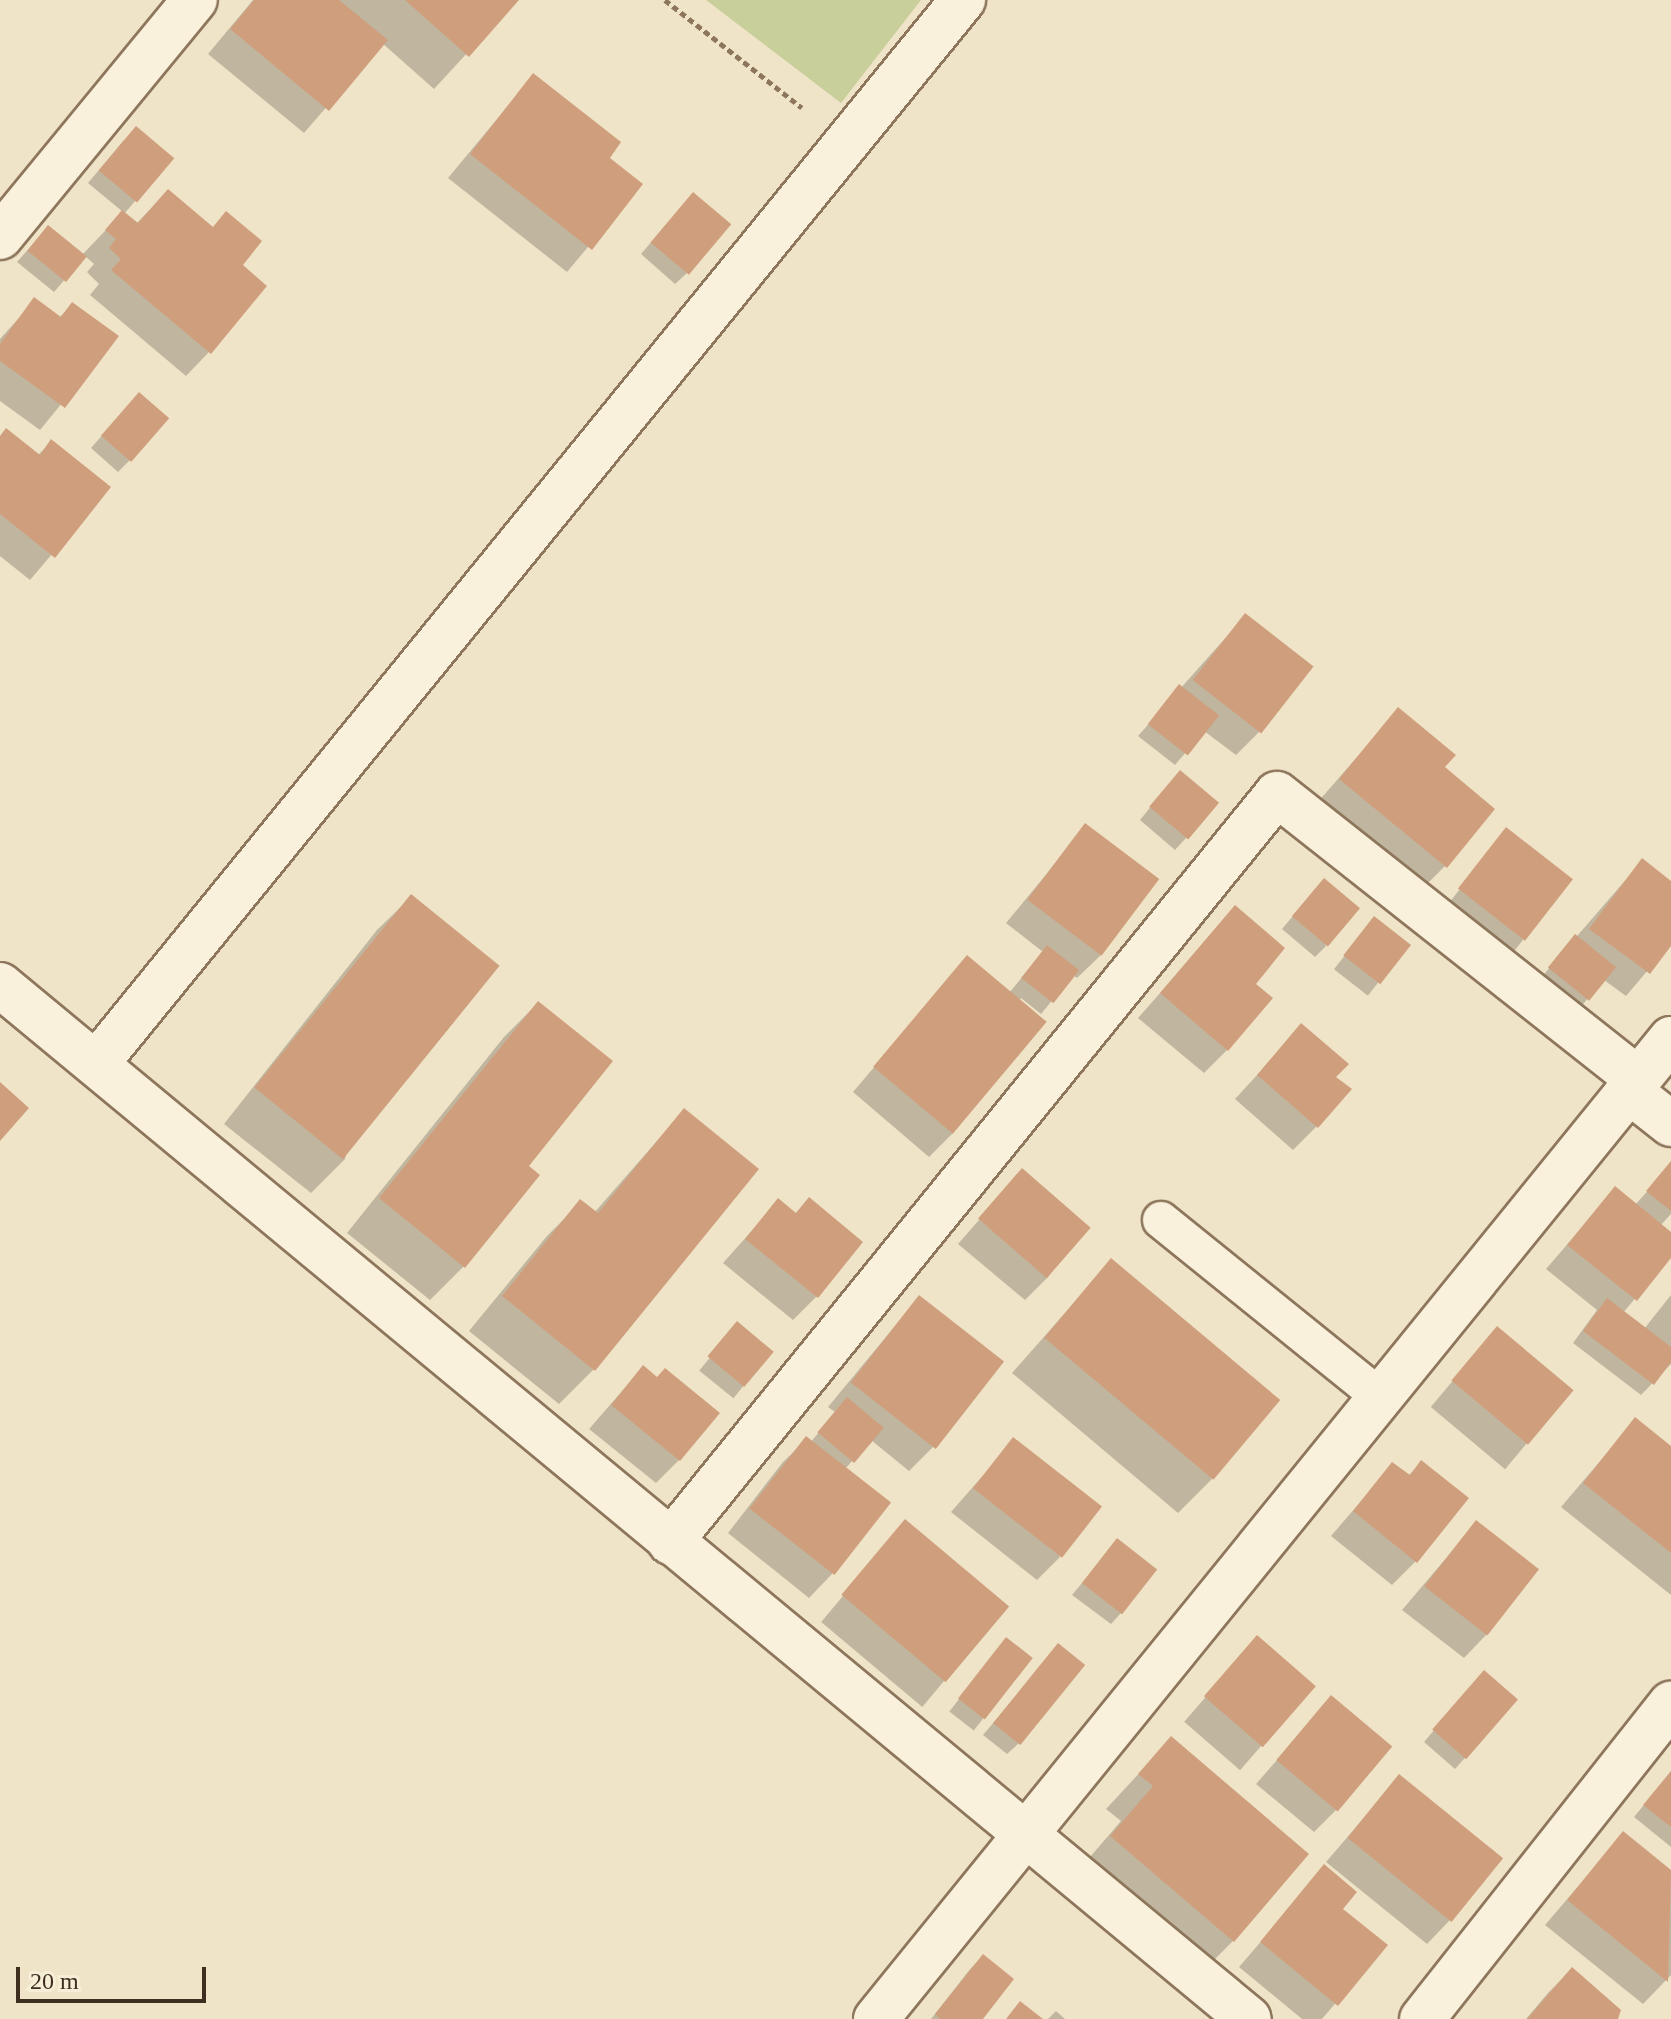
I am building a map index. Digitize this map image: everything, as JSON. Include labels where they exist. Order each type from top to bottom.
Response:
[{"type":"street","points":[[0,237],[195,0]]},
{"type":"street","points":[[96,1064],[963,0]]},
{"type":"street","points":[[670,1542],[1277,794],[1633,1085],[1671,1124]]},
{"type":"street","points":[[0,985],[1024,1836],[1229,2013]]},
{"type":"street","points":[[876,2019],[1671,1039]]},
{"type":"street","points":[[1422,2019],[1671,1704]]},
{"type":"lane","points":[[1161,1220],[1380,1397]]},
{"type":"path","points":[[665,0],[847,143]]},
{"type":"green space","points":[[706,0],[921,0],[841,103]]},
{"type":"building","points":[[254,0],[339,0],[388,40],[329,111],[230,29]]},
{"type":"building","points":[[405,0],[519,0],[469,57]]},
{"type":"building","points":[[533,73],[621,142],[610,158],[643,184],[592,250],[470,154]]},
{"type":"building","points":[[136,126],[174,158],[137,203],[99,170]]},
{"type":"building","points":[[168,189],[213,227],[226,211],[262,241],[243,265],[267,286],[211,354],[111,270],[121,259],[109,248],[116,239],[105,230],[122,210],[138,223]]},
{"type":"building","points":[[693,192],[731,224],[689,275],[651,243]]},
{"type":"building","points":[[48,225],[87,256],[66,282],[27,251]]},
{"type":"building","points":[[34,297],[61,317],[72,302],[119,336],[65,408],[0,361],[0,344]]},
{"type":"building","points":[[139,392],[169,418],[131,462],[101,436]]},
{"type":"building","points":[[6,428],[40,455],[51,439],[111,487],[55,558],[0,514],[0,436]]},
{"type":"building","points":[[1245,613],[1314,667],[1261,734],[1193,680]]},
{"type":"building","points":[[1179,684],[1219,715],[1188,756],[1148,724]]},
{"type":"building","points":[[1398,707],[1456,755],[1445,767],[1495,809],[1447,868],[1339,779]]},
{"type":"building","points":[[1180,770],[1219,803],[1188,840],[1149,807]]},
{"type":"building","points":[[1085,823],[1159,879],[1101,956],[1027,900]]},
{"type":"building","points":[[1506,827],[1573,879],[1525,941],[1458,888]]},
{"type":"building","points":[[1642,858],[1671,881],[1671,946],[1650,974],[1589,929]]},
{"type":"building","points":[[1324,878],[1360,908],[1328,947],[1292,916]]},
{"type":"building","points":[[411,894],[500,966],[343,1159],[254,1088]]},
{"type":"building","points":[[1235,905],[1285,948],[1256,984],[1273,998],[1228,1051],[1160,993]]},
{"type":"building","points":[[1374,916],[1411,945],[1380,984],[1343,955]]},
{"type":"building","points":[[1575,934],[1616,967],[1589,1001],[1548,967]]},
{"type":"building","points":[[1047,945],[1079,970],[1053,1003],[1021,978]]},
{"type":"building","points":[[967,955],[1047,1022],[953,1134],[873,1067]]},
{"type":"building","points":[[538,1001],[613,1061],[529,1166],[540,1175],[465,1268],[379,1198]]},
{"type":"building","points":[[1301,1023],[1349,1064],[1336,1077],[1352,1089],[1318,1128],[1257,1075]]},
{"type":"building","points":[[0,1082],[29,1108],[0,1141]]},
{"type":"building","points":[[684,1108],[759,1169],[595,1371],[502,1296],[580,1199],[598,1213]]},
{"type":"building","points":[[1671,1161],[1671,1211],[1646,1191]]},
{"type":"building","points":[[1022,1168],[1091,1228],[1047,1278],[978,1219]]},
{"type":"building","points":[[1615,1186],[1671,1232],[1671,1258],[1637,1301],[1567,1245]]},
{"type":"building","points":[[809,1197],[863,1242],[818,1298],[745,1239],[778,1198],[796,1213]]},
{"type":"building","points":[[1111,1258],[1280,1400],[1213,1480],[1044,1338]]},
{"type":"building","points":[[919,1295],[1004,1361],[936,1449],[851,1382]]},
{"type":"building","points":[[1607,1298],[1671,1347],[1671,1362],[1654,1385],[1583,1331]]},
{"type":"building","points":[[737,1321],[774,1352],[744,1387],[707,1356]]},
{"type":"building","points":[[1497,1326],[1574,1390],[1528,1445],[1451,1380]]},
{"type":"building","points":[[643,1365],[657,1377],[665,1368],[720,1413],[680,1461],[611,1405]]},
{"type":"building","points":[[847,1397],[884,1428],[854,1463],[817,1432]]},
{"type":"building","points":[[1635,1417],[1671,1446],[1671,1553],[1583,1483]]},
{"type":"building","points":[[806,1436],[891,1502],[834,1575],[749,1508]]},
{"type":"building","points":[[1013,1437],[1102,1507],[1062,1558],[973,1488]]},
{"type":"building","points":[[1421,1460],[1469,1498],[1417,1563],[1353,1511],[1392,1462],[1410,1475]]},
{"type":"building","points":[[905,1519],[1009,1606],[946,1682],[841,1595]]},
{"type":"building","points":[[1476,1520],[1539,1569],[1487,1635],[1424,1586]]},
{"type":"building","points":[[1117,1538],[1157,1569],[1122,1614],[1082,1583]]},
{"type":"building","points":[[1257,1635],[1316,1686],[1263,1747],[1204,1696]]},
{"type":"building","points":[[1006,1637],[1033,1658],[985,1719],[958,1698]]},
{"type":"building","points":[[1058,1643],[1085,1665],[1020,1745],[993,1723]]},
{"type":"building","points":[[1484,1670],[1518,1700],[1466,1759],[1432,1730]]},
{"type":"building","points":[[1331,1695],[1392,1746],[1338,1812],[1276,1760]]},
{"type":"building","points":[[1171,1736],[1309,1854],[1234,1942],[1110,1836],[1153,1786],[1138,1774]]},
{"type":"building","points":[[1671,1771],[1671,1827],[1643,1805]]},
{"type":"building","points":[[1399,1774],[1503,1858],[1452,1922],[1347,1838]]},
{"type":"building","points":[[1623,1831],[1671,1870],[1668,1982],[1567,1900]]},
{"type":"building","points":[[1324,1864],[1357,1892],[1343,1909],[1388,1945],[1338,2006],[1260,1942]]},
{"type":"building","points":[[983,1954],[1014,1979],[983,2019],[940,2019],[935,2014]]},
{"type":"building","points":[[1572,1967],[1621,2010],[1618,2019],[1527,2019]]},
{"type":"building","points":[[1020,2001],[1043,2019],[1006,2019]]}]
